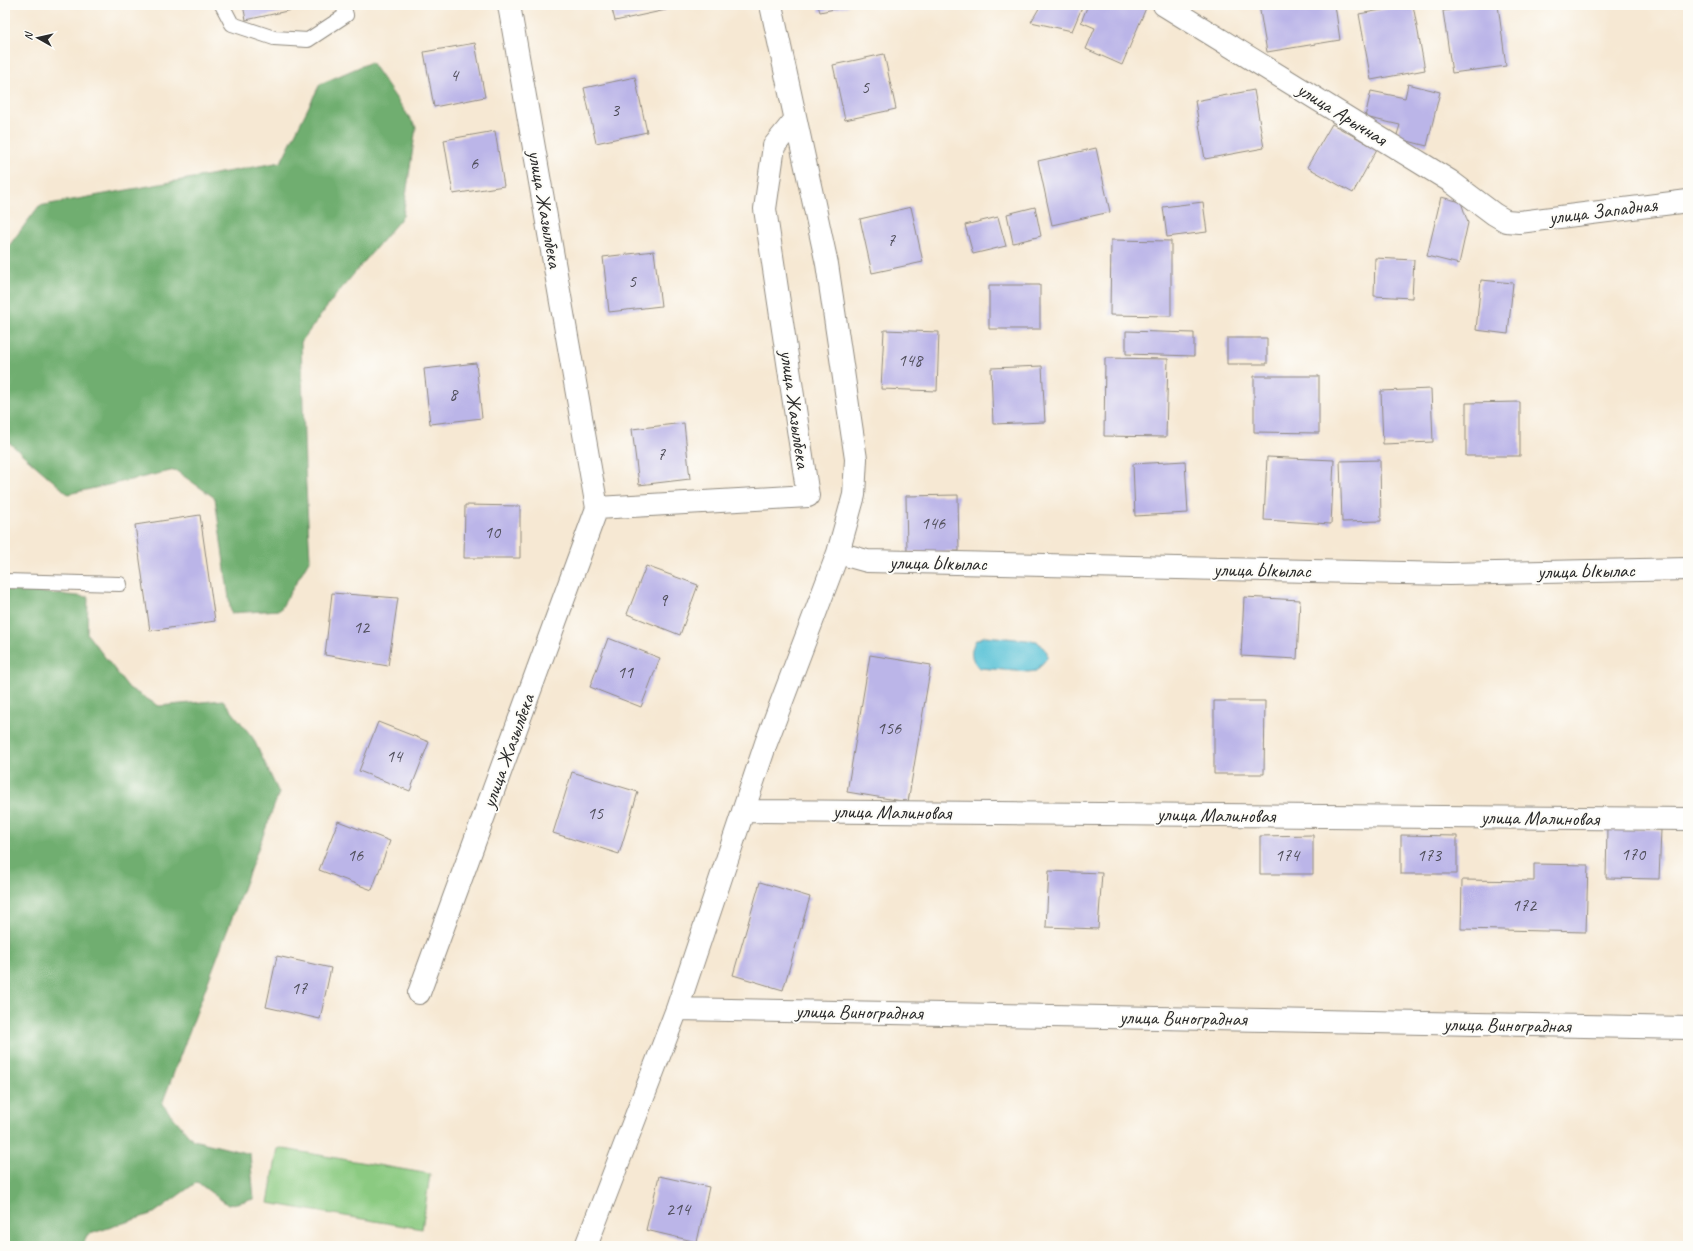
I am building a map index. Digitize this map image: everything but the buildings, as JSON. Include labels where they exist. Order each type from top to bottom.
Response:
[{"type":"street","name":"улица Жазылбека","points":[[420,993],[597,508],[509,5]]},
{"type":"street","points":[[586,1246],[677,1009],[766,743],[838,552],[854,495],[856,459],[827,264],[771,5]]},
{"type":"street","name":"улица Арычная","points":[[1164,5],[1450,181],[1494,214],[1506,221],[1519,222]]},
{"type":"street","name":"улица Жазылбека","points":[[597,508],[808,496],[765,209],[774,146],[795,120]]},
{"type":"street","name":"улица Западная","points":[[1519,222],[1688,201]]},
{"type":"street","name":"улица Ыкылас","points":[[838,552],[867,561],[1441,574],[1688,569]]},
{"type":"street","name":"улица Малиновая","points":[[743,811],[1688,819]]},
{"type":"street","name":"улица Виноградная","points":[[677,1009],[1688,1028]]},
{"type":"lane","points":[[222,5],[232,24],[274,38],[308,40],[346,15],[343,5]]},
{"type":"lane","points":[[5,581],[120,584]]},
{"type":"green space","points":[[371,62],[416,127],[403,216],[336,295],[301,342],[305,468],[310,559],[280,610],[231,613],[215,498],[175,470],[68,494],[5,439],[5,251],[39,206],[281,162],[320,84]]},
{"type":"green space","points":[[5,589],[88,597],[87,634],[129,688],[159,706],[223,700],[253,738],[279,793],[162,1104],[193,1140],[250,1154],[254,1199],[228,1205],[197,1182],[154,1213],[87,1235],[82,1246],[5,1246]]},
{"type":"green space","points":[[278,1148],[430,1174],[422,1229],[268,1203]]},
{"type":"water","points":[[985,636],[1037,641],[1047,652],[1047,658],[1036,671],[1028,672],[979,668],[972,658],[972,649],[975,641]]}]
